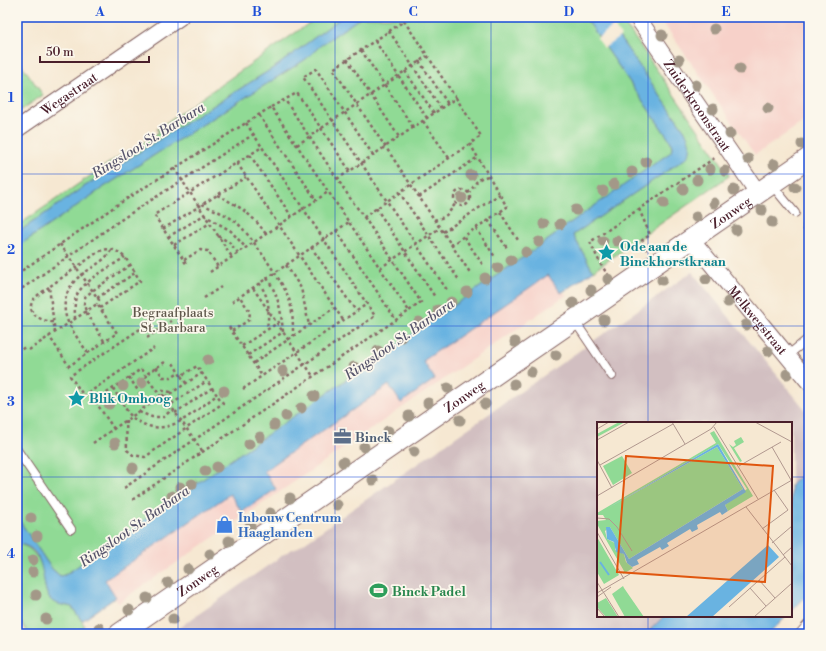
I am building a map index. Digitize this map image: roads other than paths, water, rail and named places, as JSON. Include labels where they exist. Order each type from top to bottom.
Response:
[{"type":"street","name":"Wegastraat","points":[[17,129],[180,17]]},
{"type":"street","name":"Zuiderkroonstraat","points":[[637,17],[728,148],[765,188]]},
{"type":"street","name":"Zonweg","points":[[119,634],[809,158]]},
{"type":"street","name":"Melkwegstraat","points":[[691,239],[809,382]]},
{"type":"street","points":[[802,634],[809,626]]},
{"type":"lane","points":[[765,188],[795,213]]},
{"type":"lane","points":[[574,320],[612,376]]},
{"type":"lane","points":[[787,356],[809,338]]},
{"type":"lane","points":[[17,450],[71,529]]},
{"type":"water","points":[[342,17],[361,17],[321,45],[306,59],[104,187],[17,247],[17,233],[82,188],[278,65]]},
{"type":"water","points":[[585,17],[605,17],[685,131],[690,148],[690,152],[686,158],[573,235],[593,271],[561,293],[548,275],[423,361],[435,379],[401,403],[389,385],[264,471],[276,489],[242,512],[230,494],[105,580],[116,597],[82,621],[72,607],[52,601],[45,588],[42,570],[35,552],[28,547],[17,544],[17,517],[51,568],[60,576],[65,575],[555,235],[671,152],[671,142]]},
{"type":"water","points":[[809,467],[809,593],[792,611],[792,484]]},
{"type":"water","points":[[663,617],[786,617],[769,634],[646,634]]},
{"type":"place","name":"Ode aan de Binckhorstkraan","points":[[607,253]]},
{"type":"place","name":"Blik Omhoog","points":[[76,398]]},
{"type":"place","name":"Binck","points":[[342,437]]},
{"type":"place","name":"Inbouw Centrum Haaglanden","points":[[225,524]]},
{"type":"place","name":"Binck Padel","points":[[379,591]]},
{"type":"water label","name":"Ringsloot St. Barbara","points":[[148,140]]},
{"type":"water label","name":"Ringsloot St. Barbara","points":[[399,339]]},
{"type":"water label","name":"Ringsloot St. Barbara","points":[[134,526]]},
{"type":"park label","name":"Begraafplaats St. Barbara","points":[[173,320]]}]
